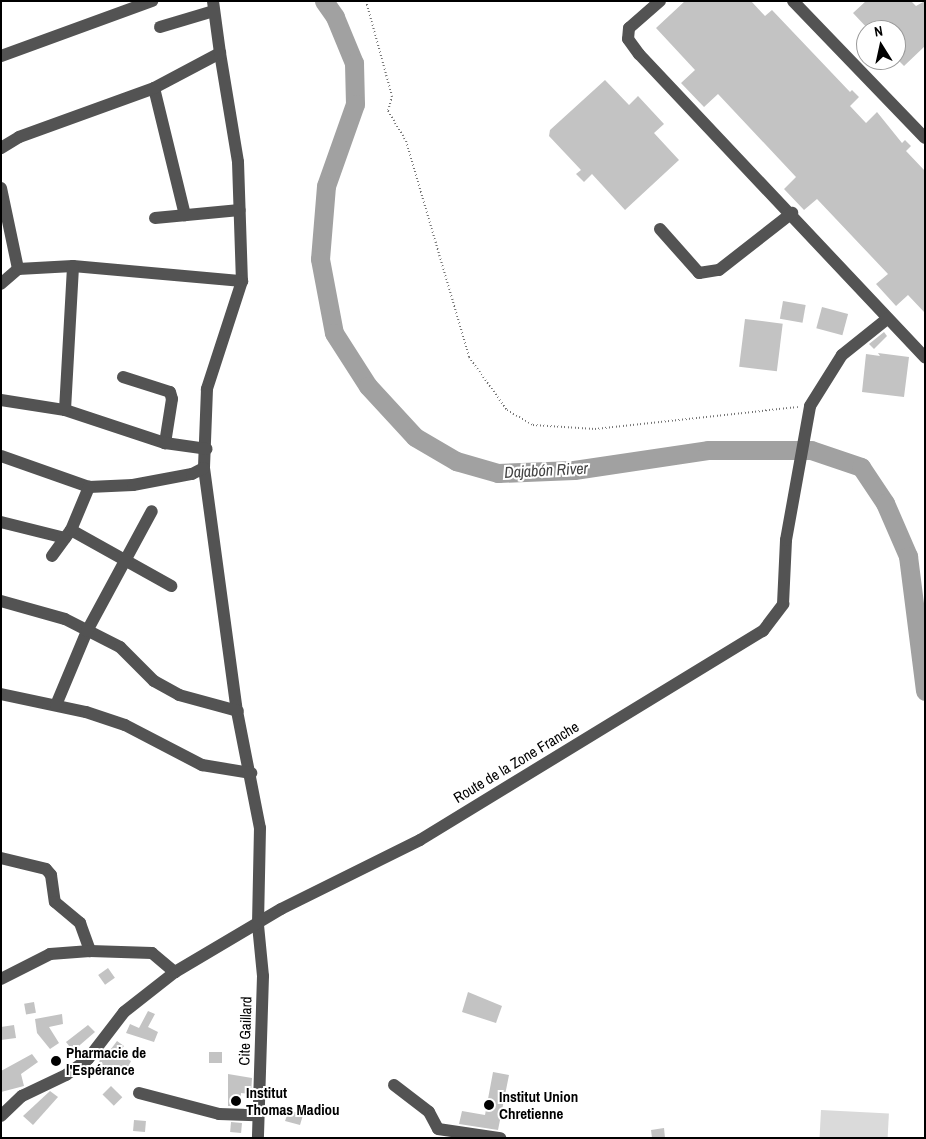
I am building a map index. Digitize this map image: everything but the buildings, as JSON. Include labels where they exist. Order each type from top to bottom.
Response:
[{"type":"street","points":[[1,56],[152,1]]},
{"type":"street","points":[[660,1],[629,28],[628,39],[639,54],[792,213],[887,319],[925,358]]},
{"type":"street","points":[[793,1],[925,138]]},
{"type":"street","points":[[160,27],[214,6]]},
{"type":"street","name":"Cite Gaillard","points":[[214,6],[238,162],[242,280],[207,389],[207,449],[204,468],[238,711],[260,828],[258,925],[263,976],[257,1115],[258,1138]]},
{"type":"street","points":[[1,148],[19,137],[154,88],[220,53]]},
{"type":"street","points":[[154,88],[185,215]]},
{"type":"street","points":[[1,188],[18,269]]},
{"type":"street","points":[[155,218],[240,210]]},
{"type":"street","points":[[660,229],[699,273],[709,272],[718,270],[792,213]]},
{"type":"street","points":[[65,410],[73,266]]},
{"type":"street","points":[[1,284],[18,269],[73,266],[242,280]]},
{"type":"street","name":"Route de la Zone Franche","points":[[1,1116],[22,1096],[66,1075],[88,1059],[124,1012],[175,972],[258,925],[282,909],[420,840],[763,631],[784,604],[790,512],[809,409],[842,355],[887,319]]},
{"type":"street","points":[[123,378],[170,392],[172,399],[165,443]]},
{"type":"street","points":[[1,400],[65,410],[165,443],[207,449]]},
{"type":"street","points":[[1,456],[89,487],[133,485],[192,474],[204,468]]},
{"type":"street","points":[[52,556],[68,534],[89,487]]},
{"type":"street","points":[[56,705],[88,631],[152,511]]},
{"type":"street","points":[[1,522],[68,534],[171,586]]},
{"type":"street","points":[[1,601],[34,607],[120,647],[154,681],[179,695],[238,711]]},
{"type":"street","points":[[1,694],[56,705],[125,725],[202,765],[251,773]]},
{"type":"street","points":[[1,858],[46,869],[51,876],[55,902],[80,923],[90,951]]},
{"type":"street","points":[[1,979],[50,954],[90,951],[152,953],[175,972]]},
{"type":"street","points":[[394,1085],[429,1112],[435,1133],[500,1138]]},
{"type":"street","points":[[139,1093],[219,1114],[257,1115]]},
{"type":"path","points":[[366,1],[392,96],[388,112],[406,141],[469,357],[508,410],[533,425],[595,429],[809,409]]},
{"type":"shaded area","points":[[821,1110],[889,1114],[888,1138],[820,1138]]},
{"type":"waterway","name":"Dajabón River","points":[[324,1],[335,17],[354,63],[355,104],[326,186],[320,259],[334,333],[368,386],[415,437],[456,461],[498,473],[574,470],[708,450],[811,450],[861,467],[885,503],[908,556],[925,691]]},
{"type":"place","name":"Pharmacie de l'Espérance","points":[[56,1061]]},
{"type":"place","name":"Institut Thomas Madiou","points":[[236,1101]]},
{"type":"place","name":"Institut Union Chretienne","points":[[489,1105]]}]
